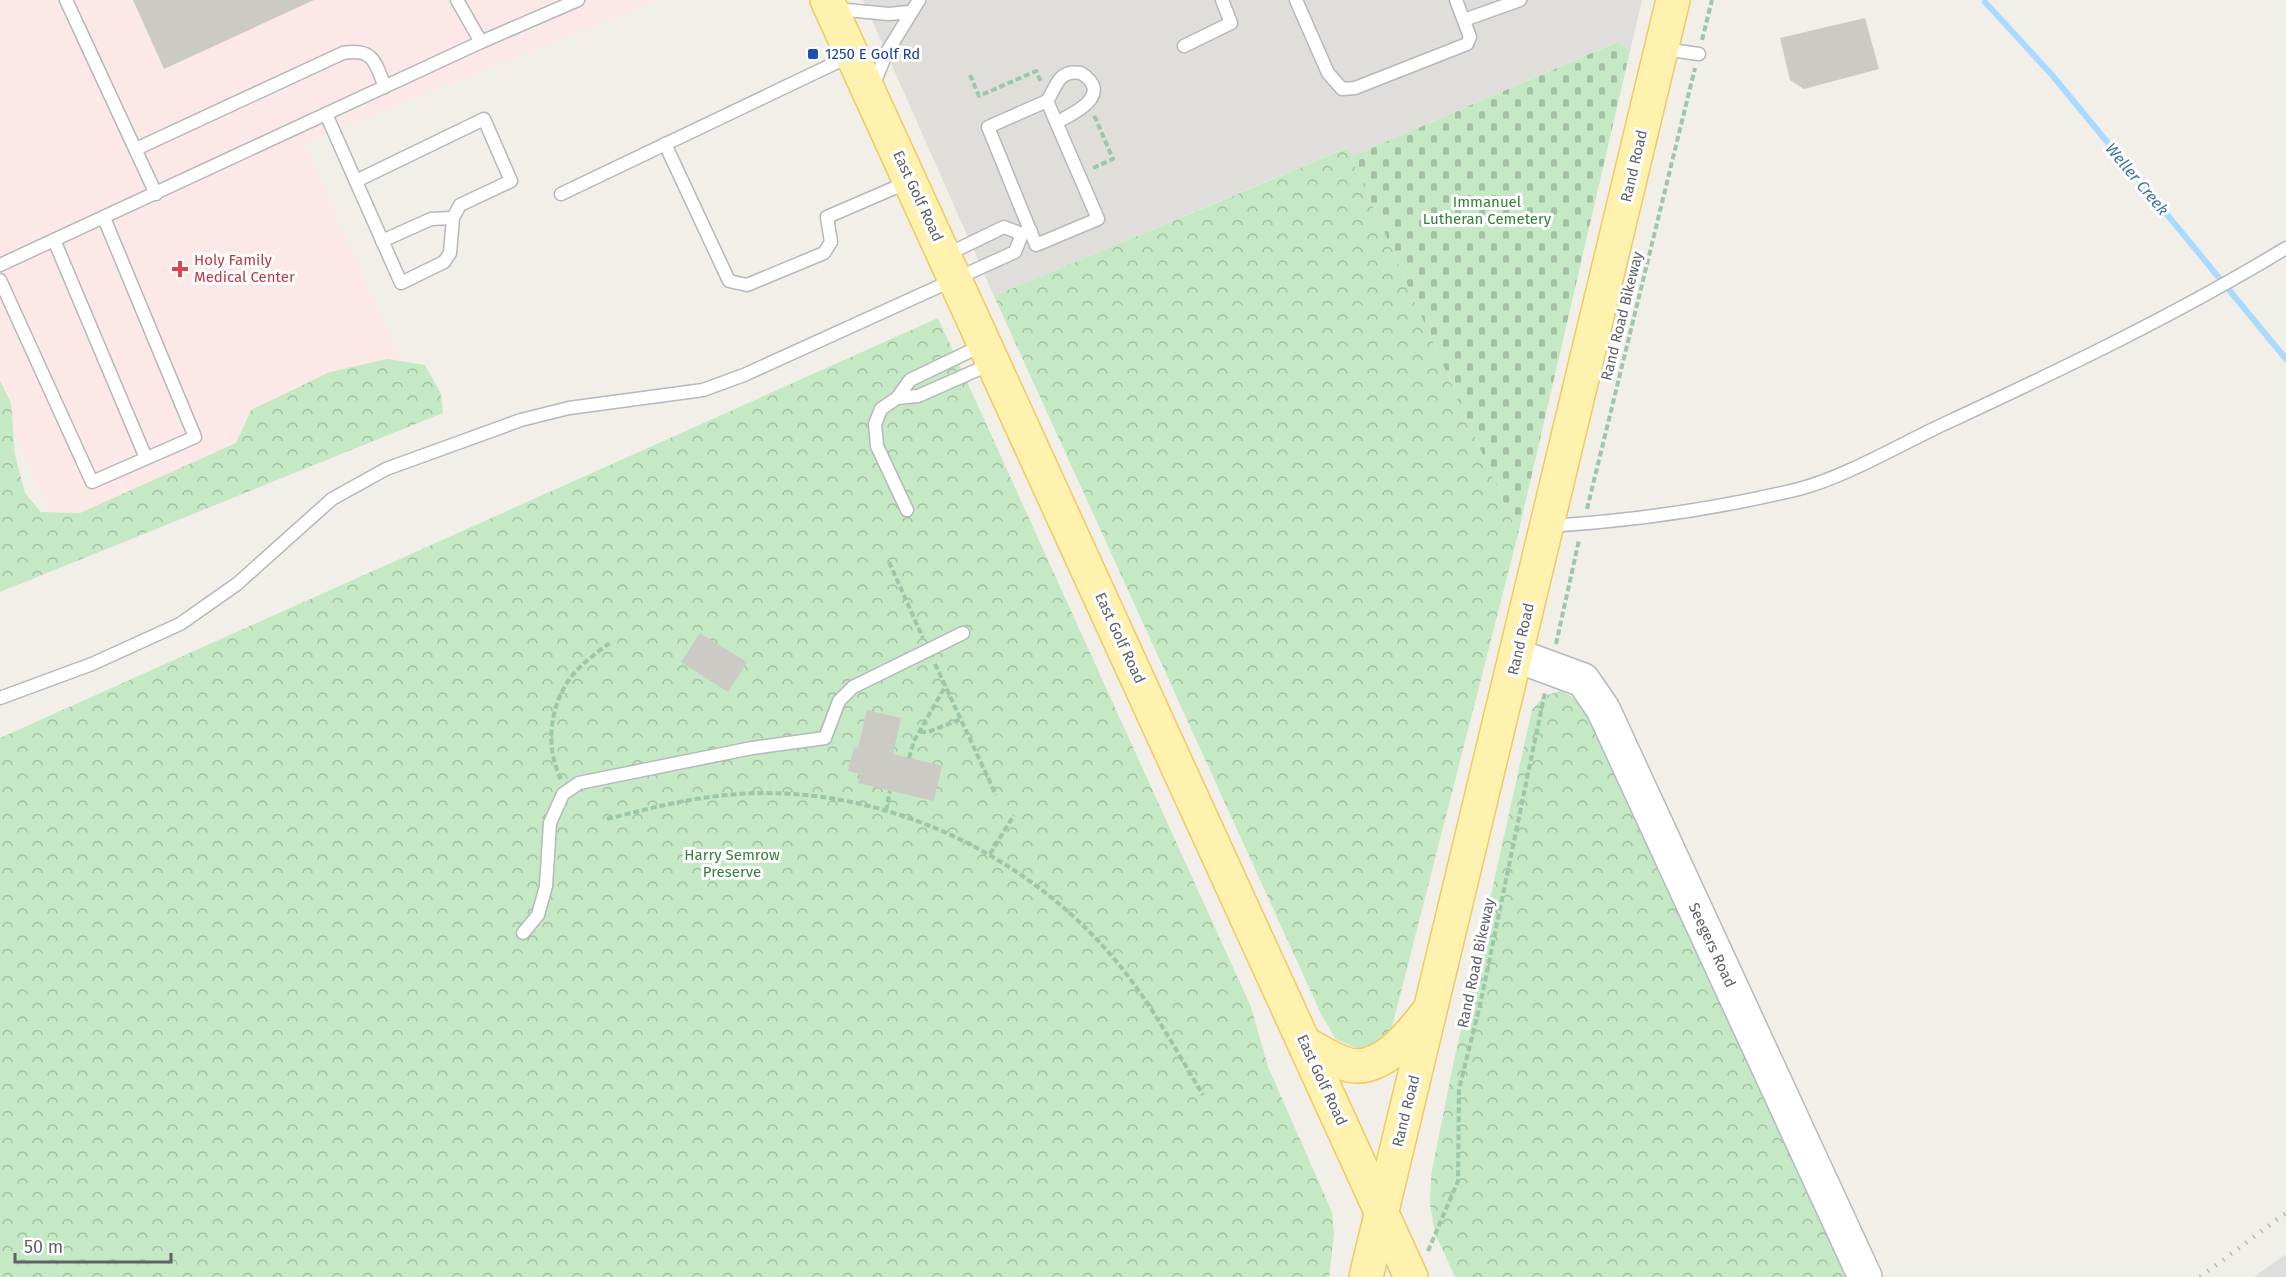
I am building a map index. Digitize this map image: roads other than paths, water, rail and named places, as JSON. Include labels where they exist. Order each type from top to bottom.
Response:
[{"type":"main road","name":"Rand Road","points":[[1366,1277],[1518,656],[1673,0]]},
{"type":"main road","name":"East Golf Road","points":[[829,4],[1411,1277]]},
{"type":"main road","points":[[1306,1044],[1351,1065],[1368,1064],[1404,1041],[1431,1009]]},
{"type":"street","name":"Seegers Road","points":[[1518,656],[1583,680],[1603,709],[1865,1277]]},
{"type":"lane","points":[[66,0],[156,194]]},
{"type":"lane","points":[[457,0],[481,42]]},
{"type":"lane","points":[[0,265],[481,42],[578,0]]},
{"type":"lane","points":[[870,93],[887,52],[909,12],[919,0]]},
{"type":"lane","points":[[1184,46],[1232,22],[1222,0]]},
{"type":"lane","points":[[1296,0],[1328,73],[1342,89],[1355,88],[1467,44],[1470,37],[1456,0]]},
{"type":"lane","points":[[1464,20],[1520,0]]},
{"type":"lane","points":[[829,4],[890,14],[909,12]]},
{"type":"lane","points":[[1662,49],[1699,54]]},
{"type":"lane","points":[[136,149],[343,53],[357,51],[367,53],[375,63],[385,87]]},
{"type":"lane","points":[[561,194],[853,55]]},
{"type":"lane","points":[[1047,101],[1098,219],[1036,245],[1027,232],[988,127],[1047,101],[1059,78],[1066,74],[1081,73],[1091,84],[1093,91],[1088,105],[1057,122]]},
{"type":"lane","points":[[326,114],[401,283],[444,262],[450,253],[453,218],[460,205],[511,181],[484,119],[356,181]]},
{"type":"lane","points":[[665,144],[729,281],[747,285],[824,253],[831,242],[827,217],[911,181]]},
{"type":"lane","points":[[0,280],[92,482],[195,437],[104,218]]},
{"type":"lane","points":[[382,241],[431,219],[453,218]]},
{"type":"lane","points":[[0,698],[92,664],[180,624],[237,584],[332,499],[386,469],[520,420],[569,408],[703,390],[744,375],[951,267],[1004,227],[1027,232]]},
{"type":"lane","points":[[951,267],[1015,252],[1027,232]]},
{"type":"lane","points":[[54,240],[146,458]]},
{"type":"lane","points":[[1547,526],[1583,524],[1707,508],[1800,488],[1853,467],[2105,349],[2286,248]]},
{"type":"lane","points":[[897,398],[918,396],[990,353]]},
{"type":"lane","points":[[907,510],[877,446],[875,424],[881,409],[897,398],[910,380],[990,353]]},
{"type":"lane","points":[[523,933],[537,915],[546,886],[550,823],[563,794],[579,783],[752,748],[825,738],[839,701],[853,687],[963,633]]},
{"type":"waterway","name":"Weller Creek","points":[[1985,2],[2052,75],[2286,359]]},
{"type":"railway","points":[[2200,1277],[2286,1213]]},
{"type":"place","name":"1250 E Golf Rd","points":[[813,54]]},
{"type":"place","name":"Holy Family Medical Center","points":[[180,269]]},
{"type":"park label","name":"Immanuel Lutheran Cemetery","points":[[1487,210]]},
{"type":"park label","name":"Harry Semrow Preserve","points":[[732,864]]}]
